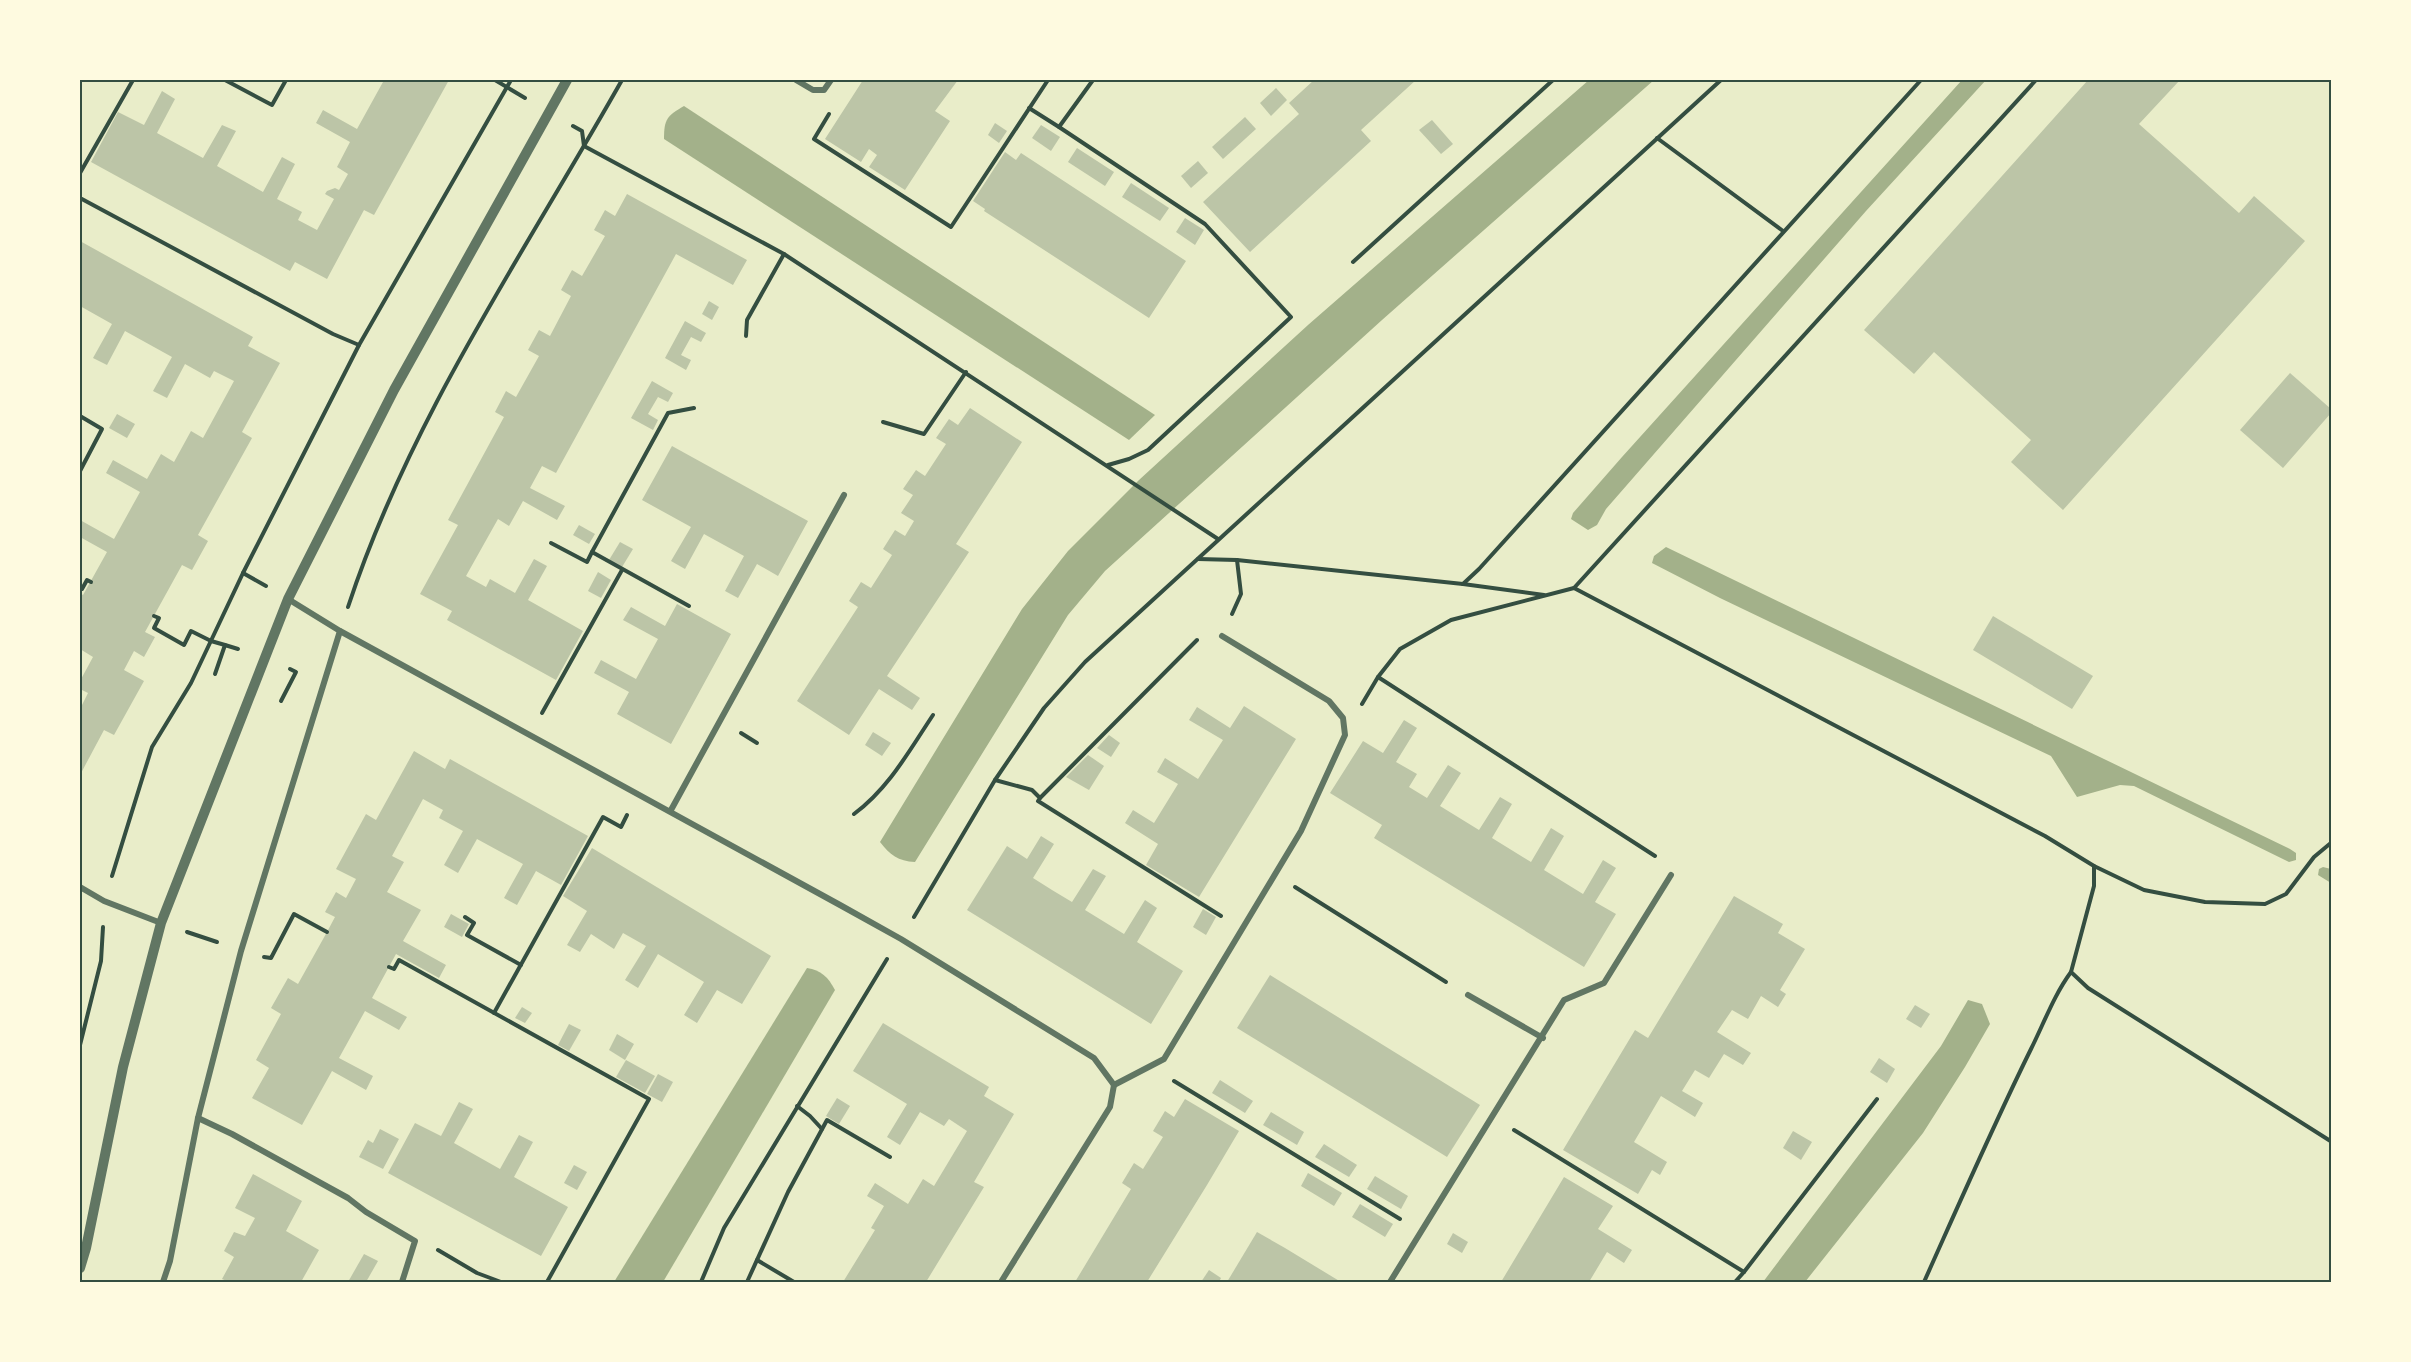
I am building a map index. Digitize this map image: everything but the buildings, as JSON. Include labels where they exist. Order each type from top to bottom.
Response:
[{"type":"street","points":[[80,1268],[123,1067],[161,922],[288,598],[394,390],[567,80]]},
{"type":"street","points":[[796,80],[813,90],[824,90],[831,80]]},
{"type":"street","points":[[671,810],[844,495]]},
{"type":"street","points":[[288,598],[340,631],[671,810],[901,939],[1094,1058],[1114,1085],[1110,1107],[1001,1282]]},
{"type":"street","points":[[163,1282],[170,1261],[198,1118],[241,951],[340,631]]},
{"type":"street","points":[[1114,1085],[1164,1059],[1301,831],[1345,735],[1343,718],[1329,701],[1222,636]]},
{"type":"street","points":[[1390,1282],[1564,1000],[1604,983],[1671,875]]},
{"type":"street","points":[[80,887],[104,901],[161,922]]},
{"type":"street","points":[[1468,995],[1542,1038]]},
{"type":"street","points":[[198,1118],[232,1134],[348,1198],[366,1212],[415,1241],[402,1282]]},
{"type":"path","points":[[80,173],[133,80]]},
{"type":"path","points":[[225,80],[272,105],[286,80]]},
{"type":"path","points":[[495,80],[582,131],[584,146]]},
{"type":"path","points":[[80,1045],[101,961],[104,901],[152,747],[191,683],[243,573],[359,345],[511,80]]},
{"type":"path","points":[[340,631],[397,480],[449,378],[622,80]]},
{"type":"path","points":[[824,90],[832,109],[814,139],[951,227],[1048,80]]},
{"type":"path","points":[[1059,127],[1093,80]]},
{"type":"path","points":[[1353,262],[1553,80]]},
{"type":"path","points":[[701,1282],[724,1228],[875,977],[901,939],[995,780],[1044,708],[1085,662],[1721,80]]},
{"type":"path","points":[[1463,584],[1921,80]]},
{"type":"path","points":[[1343,718],[1359,708],[1378,677],[1400,649],[1451,620],[1574,588],[2036,80]]},
{"type":"path","points":[[1029,108],[1205,224],[1292,317],[1148,450],[1129,459],[1107,465]]},
{"type":"path","points":[[1658,138],[1783,231]]},
{"type":"path","points":[[584,146],[784,254],[1218,539]]},
{"type":"path","points":[[80,198],[333,334],[359,345]]},
{"type":"path","points":[[746,336],[747,320],[784,254]]},
{"type":"path","points":[[883,422],[924,434],[966,372]]},
{"type":"path","points":[[551,543],[587,562],[668,413],[694,408]]},
{"type":"path","points":[[80,416],[102,429],[80,471]]},
{"type":"path","points":[[592,552],[689,606]]},
{"type":"path","points":[[1197,559],[1237,560],[1522,590],[1545,595]]},
{"type":"path","points":[[1040,798],[1196,640],[1222,636],[1241,594],[1237,560]]},
{"type":"path","points":[[530,734],[622,570]]},
{"type":"path","points":[[80,587],[82,589],[87,580],[91,582]]},
{"type":"path","points":[[1574,588],[2044,836],[2094,866],[2144,890],[2205,902],[2265,904],[2286,894],[2314,857],[2331,842]]},
{"type":"path","points":[[154,616],[159,618],[154,628],[184,645],[191,631],[225,645]]},
{"type":"path","points":[[1378,677],[1660,860],[1671,875]]},
{"type":"path","points":[[854,814],[874,799],[892,777],[933,715]]},
{"type":"path","points":[[995,780],[1032,790],[1040,798],[1038,801],[1229,920],[1241,931]]},
{"type":"path","points":[[494,1013],[603,817],[621,827],[639,793]]},
{"type":"path","points":[[1924,1282],[2000,1112],[2060,988],[2071,972],[2094,886],[2094,866]]},
{"type":"path","points":[[1275,874],[1446,982]]},
{"type":"path","points":[[161,922],[241,951],[271,958],[294,914],[327,932]]},
{"type":"path","points":[[465,917],[474,922],[466,935],[520,965]]},
{"type":"path","points":[[389,967],[394,969],[399,960],[649,1099],[547,1282]]},
{"type":"path","points":[[2071,972],[2088,988],[2331,1142]]},
{"type":"path","points":[[1150,1067],[1421,1232]]},
{"type":"path","points":[[1735,1282],[1877,1099]]},
{"type":"path","points":[[797,1106],[822,1129]]},
{"type":"path","points":[[1492,1117],[1744,1272]]},
{"type":"path","points":[[747,1282],[788,1192],[827,1120],[890,1157]]},
{"type":"path","points":[[415,1241],[445,1253],[477,1273],[501,1282]]},
{"type":"path","points":[[757,1260],[794,1282]]},
{"type":"shaded area","points":[[1589,80],[1654,80],[1382,320],[1105,571],[1068,615],[915,862],[899,859],[887,850],[880,842],[1022,609],[1068,551],[1139,480],[1308,325]]},
{"type":"shaded area","points":[[1962,80],[1986,80],[1866,211],[1606,509],[1597,525],[1588,530],[1571,519],[1573,513],[1622,457]]},
{"type":"shaded area","points":[[684,106],[1155,415],[1129,440],[664,139],[668,119]]},
{"type":"shaded area","points":[[1666,547],[2290,849],[2296,853],[2296,860],[2289,862],[2134,786],[2120,785],[2077,797],[2051,756],[1720,598],[1652,563],[1654,556]]},
{"type":"shaded area","points":[[2323,867],[2331,869],[2331,883],[2318,875],[2319,869]]},
{"type":"shaded area","points":[[807,968],[824,975],[835,990],[663,1282],[614,1282]]},
{"type":"shaded area","points":[[1968,1000],[1982,1004],[1990,1024],[1923,1133],[1805,1282],[1763,1282],[1941,1046]]}]
